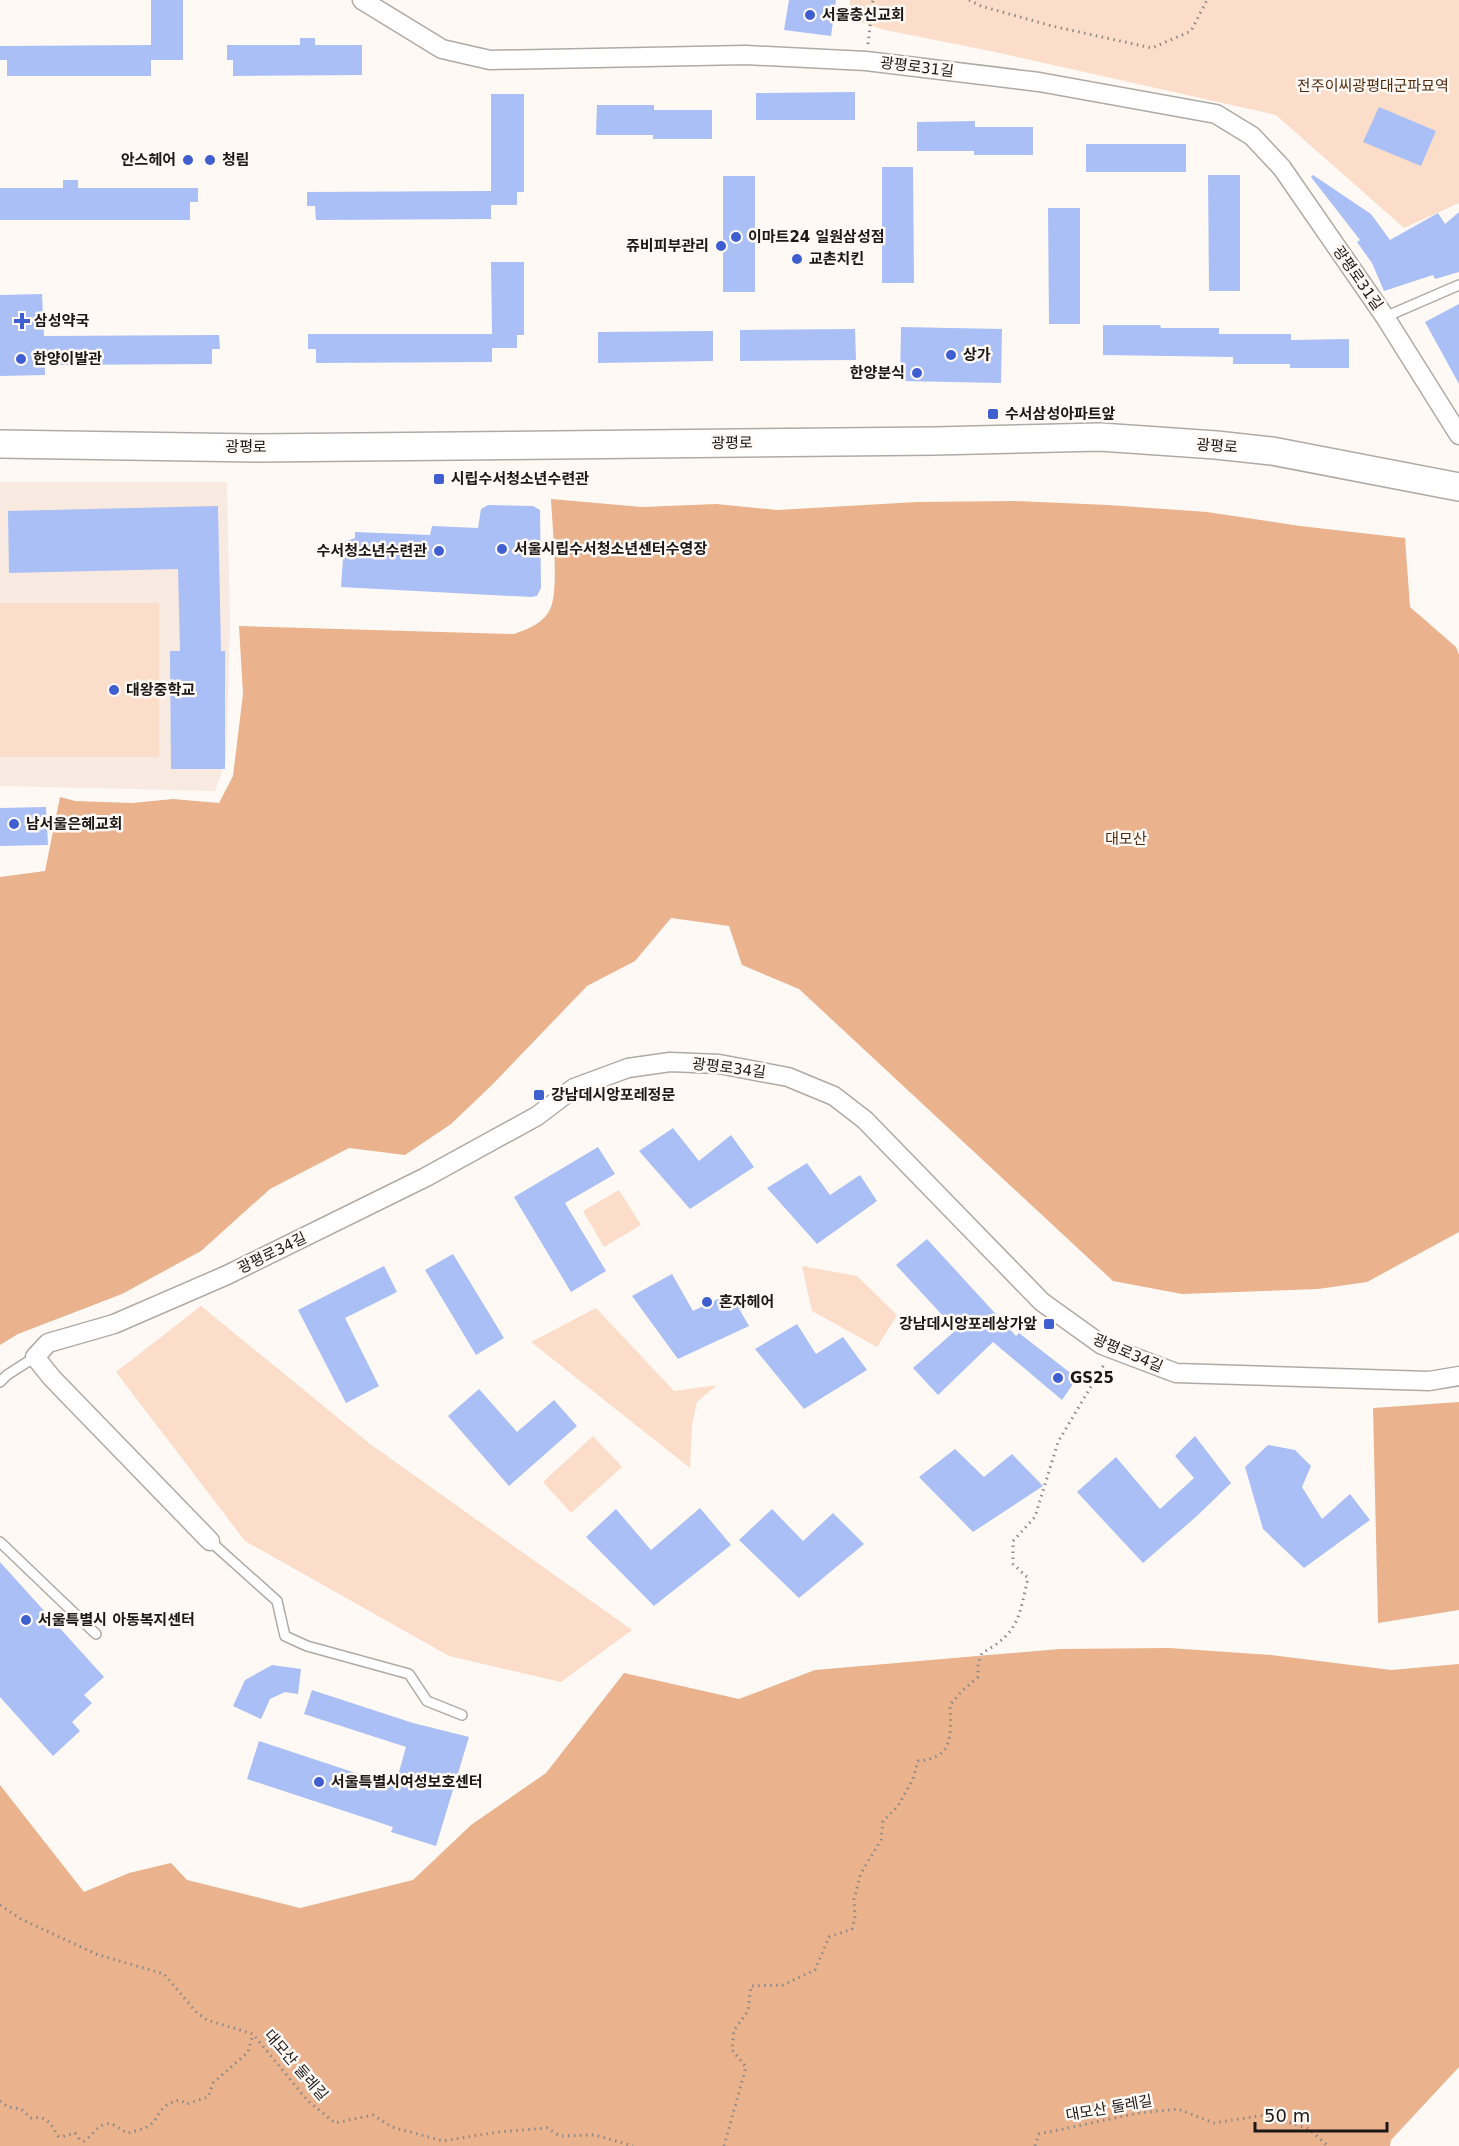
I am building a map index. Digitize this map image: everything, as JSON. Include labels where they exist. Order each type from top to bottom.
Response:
[{"type":"main road","name":"광평로","points":[[0,444],[269,448],[935,441],[1100,437],[1272,451],[1459,487]]},
{"type":"street","name":"광평로31길","points":[[362,0],[442,49],[490,60],[746,55],[866,61],[1039,82],[1216,114],[1252,136],[1282,168],[1385,318],[1459,435]]},
{"type":"street","name":"광평로34길","points":[[35,1357],[48,1343],[114,1324],[227,1275],[426,1177],[537,1116],[574,1088],[628,1068],[670,1062],[719,1064],[788,1077],[834,1096],[865,1120],[1042,1302],[1102,1345],[1176,1373],[1429,1381],[1459,1376]]},
{"type":"street","points":[[35,1357],[52,1378],[210,1541]]},
{"type":"lane","name":"광평로31길","points":[[1385,318],[1459,285]]},
{"type":"lane","points":[[0,1382],[35,1357]]},
{"type":"lane","points":[[210,1541],[278,1601],[285,1636],[307,1646],[409,1674],[427,1701],[462,1715]]},
{"type":"lane","points":[[0,1542],[96,1634]]},
{"type":"path","points":[[866,61],[873,0]]},
{"type":"path","points":[[969,0],[981,6],[1052,26],[1152,48],[1191,31],[1207,0]]},
{"type":"path","points":[[724,2146],[746,2067],[732,2050],[734,2030],[748,2011],[751,1986],[783,1985],[814,1970],[829,1936],[852,1929],[855,1917],[854,1899],[861,1873],[881,1840],[883,1821],[898,1806],[913,1779],[918,1761],[932,1760],[946,1749],[951,1736],[950,1706],[978,1677],[978,1664],[982,1653],[1001,1642],[1016,1625],[1028,1578],[1012,1564],[1013,1541],[1035,1517],[1058,1442],[1114,1349]]},
{"type":"path","name":"대모산 둘레길","points":[[0,1905],[21,1919],[96,1953],[164,1974],[197,2013],[207,2020],[253,2034],[307,2100],[335,2123],[373,2115],[392,2127],[443,2141],[498,2132],[547,2128],[560,2136],[595,2135],[633,2146]]},
{"type":"path","points":[[0,2101],[8,2107],[21,2109],[31,2118],[38,2116],[46,2119],[61,2137],[75,2133],[80,2140],[84,2141],[104,2124],[111,2124],[128,2133],[148,2126],[159,2112],[173,2102],[180,2100],[187,2104],[208,2097],[213,2083],[248,2052],[253,2034]]},
{"type":"path","name":"대모산 둘레길","points":[[1035,2146],[1039,2134],[1138,2113],[1178,2109],[1214,2123],[1265,2115],[1310,2129],[1328,2146]]},
{"type":"shaded area","name":"대왕중학교","points":[[0,482],[227,482],[230,620],[226,760],[215,791],[0,786]]},
{"type":"green space","name":"전주이씨광평대군파묘역","points":[[850,0],[1459,0],[1459,203],[1404,228],[1276,115],[995,52],[885,30],[851,19]]},
{"type":"green space","name":"대모산","points":[[551,499],[642,507],[716,504],[777,510],[917,502],[1015,501],[1108,505],[1207,512],[1405,538],[1410,607],[1456,647],[1459,655],[1459,1232],[1367,1282],[1318,1289],[1182,1294],[1113,1281],[799,989],[742,965],[729,926],[671,918],[635,961],[587,986],[492,1085],[451,1124],[405,1155],[349,1148],[270,1189],[201,1251],[122,1294],[18,1334],[0,1345],[0,877],[45,871],[60,797],[75,801],[132,803],[173,799],[219,803],[233,776],[243,694],[239,626],[514,634],[536,625],[551,607],[555,585]]},
{"type":"green space","points":[[0,603],[159,603],[159,757],[0,757]]},
{"type":"green space","points":[[619,1190],[641,1225],[604,1247],[583,1211]]},
{"type":"green space","points":[[802,1266],[857,1276],[897,1315],[877,1347],[812,1311]]},
{"type":"green space","points":[[201,1306],[370,1444],[632,1630],[561,1682],[449,1656],[245,1541],[116,1372]]},
{"type":"green space","points":[[596,1308],[674,1391],[717,1385],[697,1402],[692,1425],[690,1468],[531,1342]]},
{"type":"green space","points":[[1459,1402],[1459,1610],[1378,1623],[1373,1408]]},
{"type":"green space","points":[[593,1436],[622,1467],[571,1513],[543,1482]]},
{"type":"green space","points":[[1169,1648],[1271,1655],[1391,1670],[1459,1664],[1459,2067],[1391,2140],[1390,2146],[0,2146],[0,1785],[84,1892],[129,1873],[171,1863],[187,1880],[300,1908],[413,1880],[471,1825],[546,1773],[624,1673],[739,1699],[815,1670],[1060,1649]]},
{"type":"building","points":[[151,0],[183,0],[183,60],[151,60],[151,76],[7,76],[7,60],[0,60],[0,46],[151,45]]},
{"type":"building","name":"서울충신교회","points":[[789,0],[836,0],[831,36],[784,30]]},
{"type":"building","points":[[300,38],[315,38],[315,45],[362,45],[362,75],[233,76],[233,60],[227,60],[227,45],[300,45]]},
{"type":"building","points":[[855,92],[855,120],[756,120],[756,93]]},
{"type":"building","points":[[491,94],[524,94],[524,192],[517,192],[517,205],[491,205],[491,219],[316,220],[315,206],[307,206],[307,192],[491,191]]},
{"type":"building","points":[[597,105],[654,105],[654,110],[712,110],[712,139],[653,139],[653,135],[596,135]]},
{"type":"building","points":[[1379,107],[1436,131],[1421,166],[1363,142]]},
{"type":"building","points":[[975,121],[975,127],[1033,127],[1033,155],[974,155],[974,151],[917,151],[917,122]]},
{"type":"building","points":[[1086,144],[1186,144],[1186,172],[1086,172]]},
{"type":"building","points":[[882,167],[913,167],[914,283],[882,283]]},
{"type":"building","points":[[1208,175],[1240,175],[1240,291],[1209,291]]},
{"type":"building","points":[[1313,175],[1371,214],[1390,240],[1438,213],[1445,224],[1459,212],[1459,272],[1435,279],[1433,275],[1384,291],[1372,263],[1357,242],[1360,240],[1311,177]]},
{"type":"building","points":[[723,176],[755,176],[755,292],[723,292]]},
{"type":"building","points":[[63,180],[78,180],[78,188],[198,188],[198,202],[190,202],[190,220],[0,220],[0,188],[63,188]]},
{"type":"building","points":[[1048,208],[1080,208],[1080,324],[1049,324]]},
{"type":"building","points":[[491,262],[524,262],[524,335],[517,335],[517,348],[492,348],[492,362],[316,363],[316,349],[308,349],[308,334],[492,334]]},
{"type":"building","points":[[42,294],[44,336],[219,335],[220,349],[212,349],[212,364],[45,365],[45,375],[0,376],[0,295]]},
{"type":"building","points":[[1459,304],[1459,384],[1425,322]]},
{"type":"building","points":[[1103,325],[1219,328],[1219,334],[1291,334],[1291,340],[1349,339],[1349,368],[1290,368],[1290,364],[1233,364],[1233,357],[1103,355]]},
{"type":"building","name":"상가","points":[[901,327],[1002,329],[1001,383],[900,381]]},
{"type":"building","points":[[855,329],[856,360],[740,361],[740,330]]},
{"type":"building","points":[[713,331],[713,361],[598,363],[598,332]]},
{"type":"building","name":"수서청소년수련관","points":[[488,505],[533,506],[540,510],[541,588],[537,596],[341,587],[343,559],[337,552],[338,547],[340,543],[355,538],[355,532],[430,535],[432,526],[478,528],[481,509]]},
{"type":"building","points":[[218,506],[221,651],[225,651],[225,769],[171,769],[170,651],[180,651],[178,569],[9,573],[8,511]]},
{"type":"building","points":[[46,807],[48,845],[0,846],[0,808]]},
{"type":"building","points":[[673,1128],[699,1161],[731,1135],[754,1167],[690,1209],[639,1151]]},
{"type":"building","points":[[598,1147],[615,1174],[565,1203],[606,1271],[571,1292],[514,1197]]},
{"type":"building","points":[[807,1163],[830,1195],[860,1175],[877,1201],[817,1244],[767,1188]]},
{"type":"building","points":[[927,1239],[1016,1336],[1019,1333],[1077,1378],[1062,1400],[993,1342],[938,1395],[913,1368],[956,1330],[896,1265]]},
{"type":"building","points":[[453,1254],[504,1338],[476,1355],[425,1270]]},
{"type":"building","points":[[384,1266],[397,1292],[345,1318],[379,1386],[346,1403],[298,1310]]},
{"type":"building","points":[[672,1274],[693,1311],[730,1293],[749,1326],[678,1359],[632,1296]]},
{"type":"building","points":[[797,1324],[816,1354],[843,1337],[867,1370],[804,1409],[755,1349]]},
{"type":"building","points":[[479,1389],[517,1432],[554,1400],[577,1426],[509,1486],[448,1416]]},
{"type":"building","points":[[1195,1436],[1231,1483],[1143,1563],[1077,1492],[1116,1457],[1160,1509],[1194,1478],[1175,1456]]},
{"type":"building","points":[[1268,1445],[1295,1450],[1311,1466],[1302,1487],[1322,1519],[1350,1494],[1370,1520],[1304,1568],[1263,1529],[1245,1467]]},
{"type":"building","points":[[955,1449],[984,1477],[1012,1454],[1043,1486],[973,1532],[919,1477]]},
{"type":"building","points":[[700,1508],[731,1545],[654,1606],[586,1537],[616,1509],[651,1550]]},
{"type":"building","points":[[772,1509],[803,1541],[833,1513],[864,1544],[799,1598],[739,1540]]},
{"type":"building","name":"서울특별시 아동복지센터","points":[[0,1562],[104,1677],[84,1695],[92,1703],[72,1722],[80,1731],[53,1756],[0,1697]]},
{"type":"building","points":[[272,1665],[301,1669],[298,1694],[285,1692],[270,1699],[261,1719],[233,1706],[245,1680]]},
{"type":"building","points":[[312,1690],[413,1723],[469,1737],[436,1846],[391,1832],[393,1827],[247,1779],[259,1741],[395,1786],[406,1747],[304,1714]]},
{"type":"place","name":"서울충신교회","points":[[810,15]]},
{"type":"place","name":"안스헤어","points":[[188,160]]},
{"type":"place","name":"청림","points":[[210,160]]},
{"type":"place","name":"이마트24 일원삼성점","points":[[736,237]]},
{"type":"place","name":"쥬비피부관리","points":[[721,246]]},
{"type":"place","name":"교촌치킨","points":[[797,259]]},
{"type":"place","name":"삼성약국","points":[[22,321]]},
{"type":"place","name":"상가","points":[[951,355]]},
{"type":"place","name":"한양이발관","points":[[21,359]]},
{"type":"place","name":"한양분식","points":[[917,373]]},
{"type":"place","name":"수서삼성아파트앞","points":[[993,414]]},
{"type":"place","name":"시립수서청소년수련관","points":[[439,479]]},
{"type":"place","name":"서울시립수서청소년센터수영장","points":[[502,549]]},
{"type":"place","name":"수서청소년수련관","points":[[439,551]]},
{"type":"place","name":"대왕중학교","points":[[114,690]]},
{"type":"place","name":"남서울은혜교회","points":[[14,824]]},
{"type":"place","name":"강남데시앙포레정문","points":[[539,1095]]},
{"type":"place","name":"혼자헤어","points":[[707,1302]]},
{"type":"place","name":"강남데시앙포레상가앞","points":[[1049,1324]]},
{"type":"place","name":"GS25","points":[[1058,1378]]},
{"type":"place","name":"서울특별시 아동복지센터","points":[[26,1620]]},
{"type":"place","name":"서울특별시여성보호센터","points":[[319,1782]]}]
